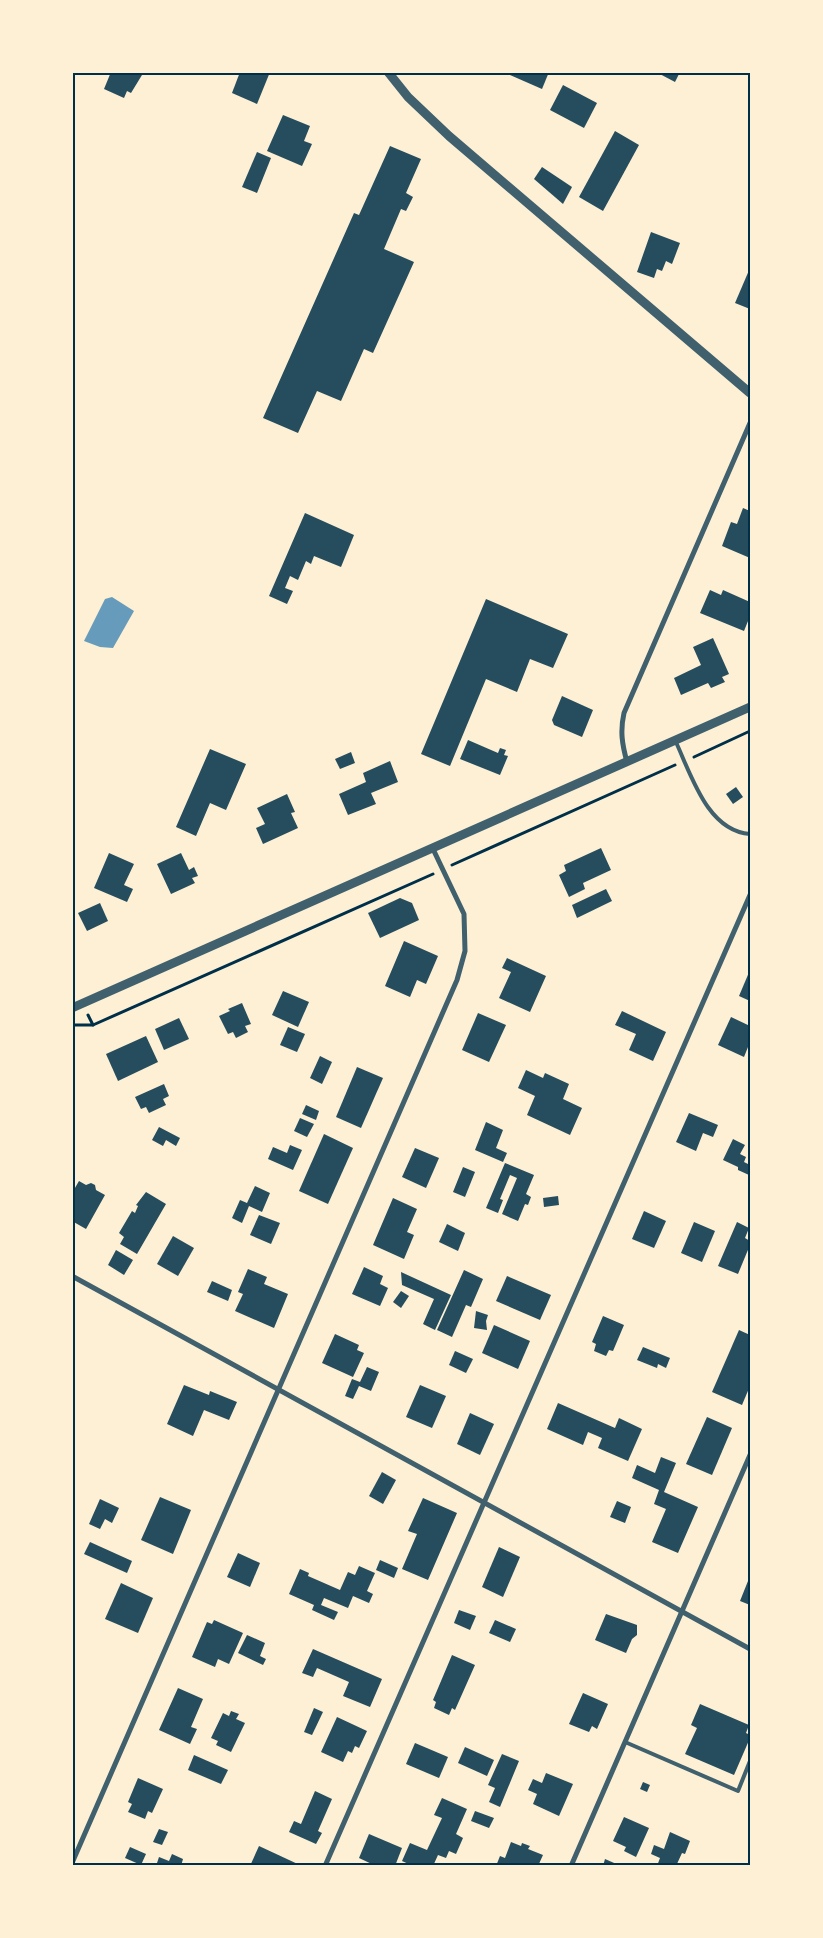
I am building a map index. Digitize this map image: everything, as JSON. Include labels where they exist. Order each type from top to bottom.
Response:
[{"type":"street","points":[[388,72],[408,97],[449,136],[750,393]]},
{"type":"street","points":[[627,762],[621,734],[624,713],[750,423]]},
{"type":"street","points":[[72,1008],[750,707]]},
{"type":"street","points":[[72,1863],[457,980],[465,951],[464,914],[432,849]]},
{"type":"street","points":[[325,1866],[750,895]]},
{"type":"street","points":[[72,1276],[750,1649]]},
{"type":"street","points":[[571,1866],[750,1455]]},
{"type":"lane","points":[[675,740],[700,795],[715,816],[730,828],[750,834]]},
{"type":"lane","points":[[625,1742],[738,1791],[750,1761]]},
{"type":"path","points":[[93,1024],[750,732]]},
{"type":"water","points":[[112,597],[134,611],[113,648],[100,647],[84,641],[105,599]]},
{"type":"building","points":[[111,72],[138,72],[142,75],[131,93],[127,91],[124,98],[104,89]]},
{"type":"building","points":[[240,72],[270,72],[257,104],[232,93]]},
{"type":"building","points":[[511,72],[549,72],[542,89],[510,75]]},
{"type":"building","points":[[656,72],[680,72],[675,82]]},
{"type":"building","points":[[563,85],[597,103],[584,128],[550,110]]},
{"type":"building","points":[[283,115],[310,126],[304,141],[312,144],[302,166],[267,151]]},
{"type":"building","points":[[615,131],[639,145],[603,211],[579,197]]},
{"type":"building","points":[[390,146],[421,159],[406,193],[413,197],[406,211],[401,209],[384,249],[414,262],[373,353],[364,349],[341,401],[317,391],[298,433],[263,418],[354,213],[359,215]]},
{"type":"building","points":[[257,152],[271,158],[257,193],[242,187]]},
{"type":"building","points":[[542,167],[572,187],[563,204],[534,179]]},
{"type":"building","points":[[651,232],[680,243],[672,264],[666,261],[662,271],[657,269],[654,278],[637,272]]},
{"type":"building","points":[[750,268],[750,309],[735,303]]},
{"type":"building","points":[[743,508],[750,511],[750,558],[722,546],[731,522],[737,524]]},
{"type":"building","points":[[305,513],[354,535],[341,567],[314,556],[311,564],[306,561],[298,580],[290,576],[285,588],[293,591],[287,604],[269,596]]},
{"type":"building","points":[[710,590],[721,595],[723,590],[750,602],[750,616],[744,631],[700,613]]},
{"type":"building","points":[[486,599],[568,634],[553,668],[530,659],[517,692],[486,679],[450,766],[421,754]]},
{"type":"building","points":[[713,638],[729,674],[722,677],[725,682],[711,688],[708,683],[681,695],[674,678],[701,665],[693,647]]},
{"type":"building","points":[[562,696],[593,710],[582,737],[554,725],[552,720]]},
{"type":"building","points":[[468,740],[498,753],[500,748],[506,750],[504,755],[508,756],[500,775],[460,759]]},
{"type":"building","points":[[210,749],[246,764],[226,810],[210,803],[196,836],[176,827]]},
{"type":"building","points":[[351,752],[355,763],[340,769],[335,759]]},
{"type":"building","points":[[390,761],[398,782],[371,793],[376,804],[348,815],[339,794],[366,782],[363,773]]},
{"type":"building","points":[[736,787],[743,797],[733,804],[726,794]]},
{"type":"building","points":[[287,794],[295,812],[291,813],[298,828],[263,844],[256,828],[265,824],[257,808]]},
{"type":"building","points":[[601,848],[611,870],[583,883],[585,889],[569,897],[559,875],[566,871],[564,865]]},
{"type":"building","points":[[109,853],[134,864],[124,885],[133,889],[127,902],[94,888]]},
{"type":"building","points":[[181,853],[189,870],[194,867],[198,876],[192,878],[195,883],[171,894],[157,864]]},
{"type":"building","points":[[606,889],[612,901],[577,918],[572,905]]},
{"type":"building","points":[[400,898],[412,903],[419,920],[380,938],[368,913]]},
{"type":"building","points":[[100,903],[108,921],[87,931],[78,913]]},
{"type":"building","points":[[404,941],[438,956],[426,984],[417,980],[410,997],[385,986]]},
{"type":"building","points":[[507,958],[546,976],[530,1012],[499,998],[511,972],[502,968]]},
{"type":"building","points":[[750,970],[750,1001],[739,996]]},
{"type":"building","points":[[283,991],[309,1002],[298,1027],[272,1015]]},
{"type":"building","points":[[242,1003],[251,1024],[245,1026],[248,1032],[236,1038],[233,1032],[228,1034],[219,1016],[230,1011],[228,1009]]},
{"type":"building","points":[[622,1011],[666,1032],[653,1061],[629,1050],[636,1034],[615,1025]]},
{"type":"building","points":[[478,1013],[506,1025],[489,1062],[462,1050]]},
{"type":"building","points":[[731,1017],[750,1026],[750,1042],[744,1057],[718,1045]]},
{"type":"building","points":[[179,1018],[189,1039],[164,1050],[155,1029]]},
{"type":"building","points":[[288,1027],[305,1034],[297,1052],[280,1045]]},
{"type":"building","points":[[146,1036],[158,1062],[118,1081],[106,1054]]},
{"type":"building","points":[[320,1056],[332,1062],[322,1084],[310,1078]]},
{"type":"building","points":[[357,1067],[383,1078],[361,1128],[336,1117]]},
{"type":"building","points":[[526,1070],[543,1078],[545,1073],[569,1084],[563,1099],[582,1108],[570,1135],[527,1115],[535,1096],[518,1088]]},
{"type":"building","points":[[164,1084],[169,1096],[163,1099],[166,1105],[149,1113],[146,1107],[141,1109],[135,1097]]},
{"type":"building","points":[[306,1105],[319,1111],[316,1120],[302,1114]]},
{"type":"building","points":[[689,1113],[718,1125],[713,1137],[703,1133],[696,1151],[676,1142]]},
{"type":"building","points":[[300,1118],[314,1124],[307,1137],[294,1131]]},
{"type":"building","points":[[486,1122],[503,1130],[496,1148],[507,1153],[503,1162],[475,1150]]},
{"type":"building","points":[[159,1127],[180,1138],[176,1146],[166,1140],[163,1146],[152,1140]]},
{"type":"building","points":[[324,1134],[353,1148],[328,1204],[299,1191]]},
{"type":"building","points":[[733,1139],[745,1145],[740,1154],[746,1157],[744,1162],[750,1165],[749,1175],[723,1160]]},
{"type":"building","points":[[290,1145],[302,1150],[293,1170],[268,1159],[273,1147],[287,1153]]},
{"type":"building","points":[[415,1148],[439,1158],[426,1188],[402,1177]]},
{"type":"building","points":[[505,1163],[534,1175],[526,1194],[531,1197],[528,1205],[525,1204],[518,1221],[502,1214],[517,1178],[510,1175],[500,1199],[503,1200],[498,1213],[486,1208]]},
{"type":"building","points":[[463,1167],[475,1172],[465,1197],[453,1192]]},
{"type":"building","points":[[79,1181],[86,1185],[91,1183],[95,1185],[96,1190],[105,1195],[86,1229],[72,1221],[72,1193]]},
{"type":"building","points":[[255,1186],[270,1193],[262,1212],[249,1206],[242,1223],[232,1218],[240,1200],[247,1203]]},
{"type":"building","points":[[146,1192],[166,1204],[137,1254],[120,1244],[124,1237],[119,1233],[132,1211],[135,1213],[138,1206],[136,1205]]},
{"type":"building","points":[[558,1196],[559,1205],[544,1207],[543,1198]]},
{"type":"building","points":[[393,1198],[417,1209],[407,1232],[414,1235],[404,1259],[373,1245]]},
{"type":"building","points":[[644,1211],[666,1221],[654,1248],[632,1239]]},
{"type":"building","points":[[259,1215],[280,1223],[271,1244],[250,1235]]},
{"type":"building","points":[[694,1222],[715,1231],[702,1262],[681,1253]]},
{"type":"building","points":[[737,1222],[749,1228],[745,1238],[750,1241],[738,1274],[718,1266]]},
{"type":"building","points":[[447,1224],[465,1233],[458,1251],[439,1242]]},
{"type":"building","points":[[173,1236],[194,1248],[178,1276],[157,1264]]},
{"type":"building","points":[[116,1250],[133,1260],[124,1275],[108,1265]]},
{"type":"building","points":[[364,1267],[383,1276],[380,1284],[388,1288],[380,1306],[352,1294]]},
{"type":"building","points":[[248,1269],[267,1277],[264,1284],[288,1294],[274,1328],[235,1311],[243,1294],[238,1292]]},
{"type":"building","points":[[464,1270],[483,1279],[471,1307],[466,1305],[452,1337],[437,1330]]},
{"type":"building","points":[[401,1272],[451,1295],[435,1330],[423,1324],[434,1299],[402,1285]]},
{"type":"building","points":[[507,1276],[551,1295],[540,1320],[496,1301]]},
{"type":"building","points":[[212,1281],[232,1290],[228,1301],[207,1292]]},
{"type":"building","points":[[401,1291],[409,1296],[401,1308],[393,1302]]},
{"type":"building","points":[[476,1311],[488,1315],[486,1321],[487,1330],[474,1328]]},
{"type":"building","points":[[603,1316],[624,1325],[613,1351],[609,1350],[606,1356],[594,1351],[596,1344],[592,1342]]},
{"type":"building","points":[[494,1325],[530,1341],[518,1369],[482,1353]]},
{"type":"building","points":[[739,1330],[750,1335],[750,1386],[742,1405],[712,1392]]},
{"type":"building","points":[[335,1334],[359,1345],[357,1350],[364,1353],[353,1377],[322,1363]]},
{"type":"building","points":[[643,1347],[670,1358],[666,1368],[658,1364],[657,1368],[637,1360]]},
{"type":"building","points":[[455,1351],[473,1359],[466,1373],[449,1365]]},
{"type":"building","points":[[367,1367],[379,1372],[371,1391],[359,1386],[353,1399],[345,1396],[352,1379],[360,1382]]},
{"type":"building","points":[[184,1385],[209,1395],[210,1391],[237,1402],[229,1420],[204,1410],[193,1436],[167,1424]]},
{"type":"building","points":[[420,1385],[446,1396],[432,1428],[406,1417]]},
{"type":"building","points":[[558,1403],[615,1428],[619,1418],[642,1429],[628,1461],[598,1448],[602,1438],[588,1432],[583,1445],[547,1429]]},
{"type":"building","points":[[470,1413],[494,1424],[480,1455],[457,1444]]},
{"type":"building","points":[[707,1417],[732,1428],[712,1475],[686,1464]]},
{"type":"building","points":[[661,1457],[676,1463],[664,1492],[698,1507],[678,1553],[652,1542],[666,1509],[654,1504],[659,1490],[632,1478],[637,1465],[655,1473]]},
{"type":"building","points":[[382,1472],[396,1480],[383,1504],[369,1496]]},
{"type":"building","points":[[160,1497],[191,1510],[173,1554],[141,1540]]},
{"type":"building","points":[[423,1498],[457,1513],[428,1580],[402,1569],[417,1534],[408,1531]]},
{"type":"building","points":[[100,1499],[119,1508],[112,1523],[105,1519],[100,1529],[89,1524]]},
{"type":"building","points":[[617,1501],[631,1507],[625,1523],[610,1517]]},
{"type":"building","points":[[90,1542],[132,1561],[127,1573],[84,1554]]},
{"type":"building","points":[[499,1547],[520,1557],[503,1597],[482,1587]]},
{"type":"building","points":[[238,1553],[260,1563],[250,1587],[227,1577]]},
{"type":"building","points":[[380,1560],[398,1568],[394,1578],[376,1570]]},
{"type":"building","points":[[359,1566],[375,1573],[367,1591],[373,1594],[369,1603],[353,1596],[348,1608],[324,1598],[321,1605],[338,1612],[334,1620],[312,1610],[314,1605],[289,1594],[300,1569],[309,1573],[308,1576],[340,1590],[348,1572],[355,1575]]},
{"type":"building","points":[[750,1576],[750,1605],[740,1601]]},
{"type":"building","points":[[121,1583],[153,1598],[138,1633],[105,1619]]},
{"type":"building","points":[[459,1610],[476,1616],[470,1630],[454,1623]]},
{"type":"building","points":[[606,1614],[637,1625],[637,1635],[632,1639],[626,1653],[595,1640]]},
{"type":"building","points":[[214,1620],[243,1633],[229,1664],[218,1659],[215,1667],[192,1657],[207,1622],[212,1624]]},
{"type":"building","points":[[495,1620],[516,1629],[510,1642],[489,1633]]},
{"type":"building","points":[[247,1635],[265,1643],[260,1656],[266,1659],[263,1665],[238,1653]]},
{"type":"building","points":[[313,1649],[382,1679],[370,1707],[343,1696],[349,1682],[317,1668],[313,1677],[302,1673]]},
{"type":"building","points":[[452,1655],[475,1665],[455,1710],[452,1708],[449,1715],[434,1708],[436,1702],[433,1700]]},
{"type":"building","points":[[178,1688],[203,1699],[191,1727],[197,1729],[190,1744],[159,1730]]},
{"type":"building","points":[[583,1693],[608,1704],[597,1729],[592,1726],[589,1732],[569,1724]]},
{"type":"building","points":[[700,1704],[749,1725],[746,1733],[750,1735],[750,1738],[734,1775],[685,1754],[697,1728],[691,1725]]},
{"type":"building","points":[[314,1708],[323,1712],[312,1735],[304,1732]]},
{"type":"building","points":[[231,1711],[239,1714],[236,1719],[245,1723],[231,1752],[216,1745],[218,1741],[211,1738],[223,1713],[229,1716]]},
{"type":"building","points":[[337,1717],[367,1731],[359,1748],[355,1746],[352,1753],[348,1751],[343,1762],[321,1752]]},
{"type":"building","points":[[415,1743],[448,1757],[439,1778],[406,1764]]},
{"type":"building","points":[[465,1747],[494,1760],[487,1776],[458,1763]]},
{"type":"building","points":[[502,1754],[519,1761],[500,1807],[489,1802],[495,1788],[488,1785]]},
{"type":"building","points":[[194,1755],[228,1770],[221,1784],[188,1770]]},
{"type":"building","points":[[546,1773],[573,1784],[559,1816],[533,1804],[537,1794],[528,1790],[533,1779],[542,1783]]},
{"type":"building","points":[[138,1778],[163,1789],[152,1813],[148,1811],[145,1819],[128,1812],[132,1804],[128,1802]]},
{"type":"building","points":[[643,1782],[650,1785],[647,1792],[640,1789]]},
{"type":"building","points":[[315,1791],[332,1799],[318,1831],[322,1833],[316,1844],[289,1832],[294,1821],[301,1824]]},
{"type":"building","points":[[442,1798],[467,1809],[456,1834],[463,1838],[456,1854],[449,1851],[446,1858],[438,1855],[433,1866],[413,1866],[402,1861],[410,1843],[427,1850],[442,1818],[434,1815]]},
{"type":"building","points":[[475,1811],[494,1818],[489,1828],[471,1821]]},
{"type":"building","points":[[624,1817],[649,1828],[636,1857],[624,1851],[626,1847],[613,1841]]},
{"type":"building","points":[[159,1829],[168,1832],[162,1845],[153,1842]]},
{"type":"building","points":[[670,1832],[690,1841],[685,1854],[682,1853],[676,1866],[657,1866],[660,1858],[651,1854],[654,1845],[664,1849]]},
{"type":"building","points":[[369,1834],[402,1848],[395,1866],[376,1866],[359,1858]]},
{"type":"building","points":[[511,1842],[521,1846],[522,1843],[530,1846],[528,1849],[543,1855],[538,1866],[532,1864],[531,1866],[496,1866],[500,1856],[505,1858]]},
{"type":"building","points":[[259,1846],[302,1866],[250,1866]]},
{"type":"building","points":[[130,1847],[146,1854],[141,1865],[125,1858]]},
{"type":"building","points":[[172,1854],[183,1859],[181,1866],[156,1866],[159,1857],[169,1861]]},
{"type":"building","points":[[605,1859],[621,1866],[603,1866]]}]
